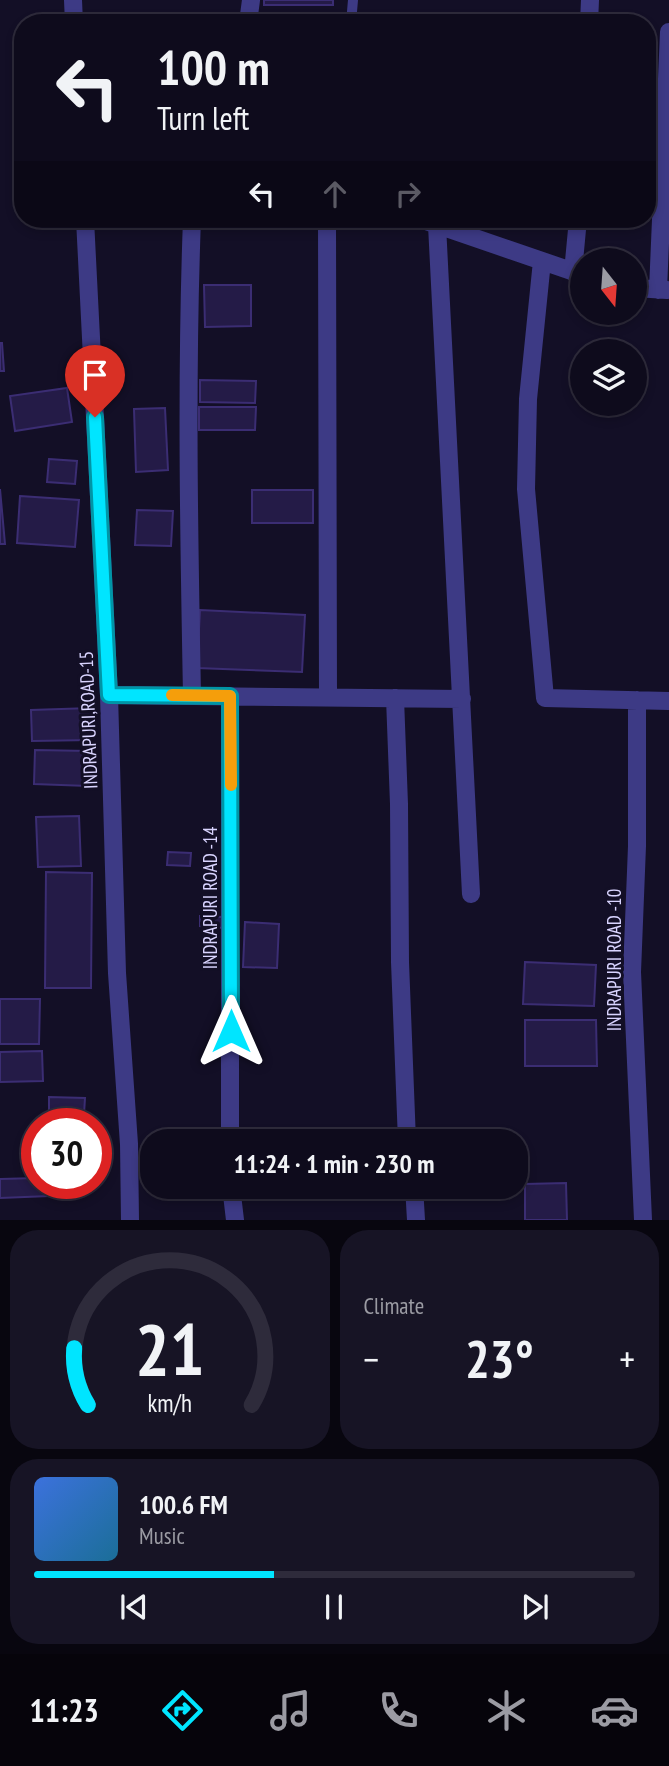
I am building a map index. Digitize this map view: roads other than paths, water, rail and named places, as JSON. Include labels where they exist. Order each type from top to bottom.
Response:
[{"type":"street","points":[[663,290],[669,32]]},
{"type":"street","name":"INDRAPURI,ROAD-15","points":[[85,228],[109,695],[117,973],[129,1144],[130,1220]]},
{"type":"street","points":[[192,228],[188,500],[192,695]]},
{"type":"street","points":[[327,228],[328,697]]},
{"type":"street","points":[[428,228],[462,699],[471,894]]},
{"type":"street","points":[[445,228],[570,270]]},
{"type":"street","points":[[578,228],[578,248]]},
{"type":"street","points":[[541,261],[528,399],[526,489],[545,698],[669,701]]},
{"type":"street","points":[[109,695],[462,699]]},
{"type":"street","name":"INDRAPURI ROAD -14","points":[[230,696],[230,1129]]},
{"type":"street","points":[[395,698],[407,1129]]},
{"type":"street","name":"INDRAPURI ROAD -10","points":[[637,700],[637,846],[632,972],[643,1220]]},
{"type":"street","points":[[233,1199],[235,1220]]},
{"type":"street","points":[[415,1199],[416,1220]]}]
